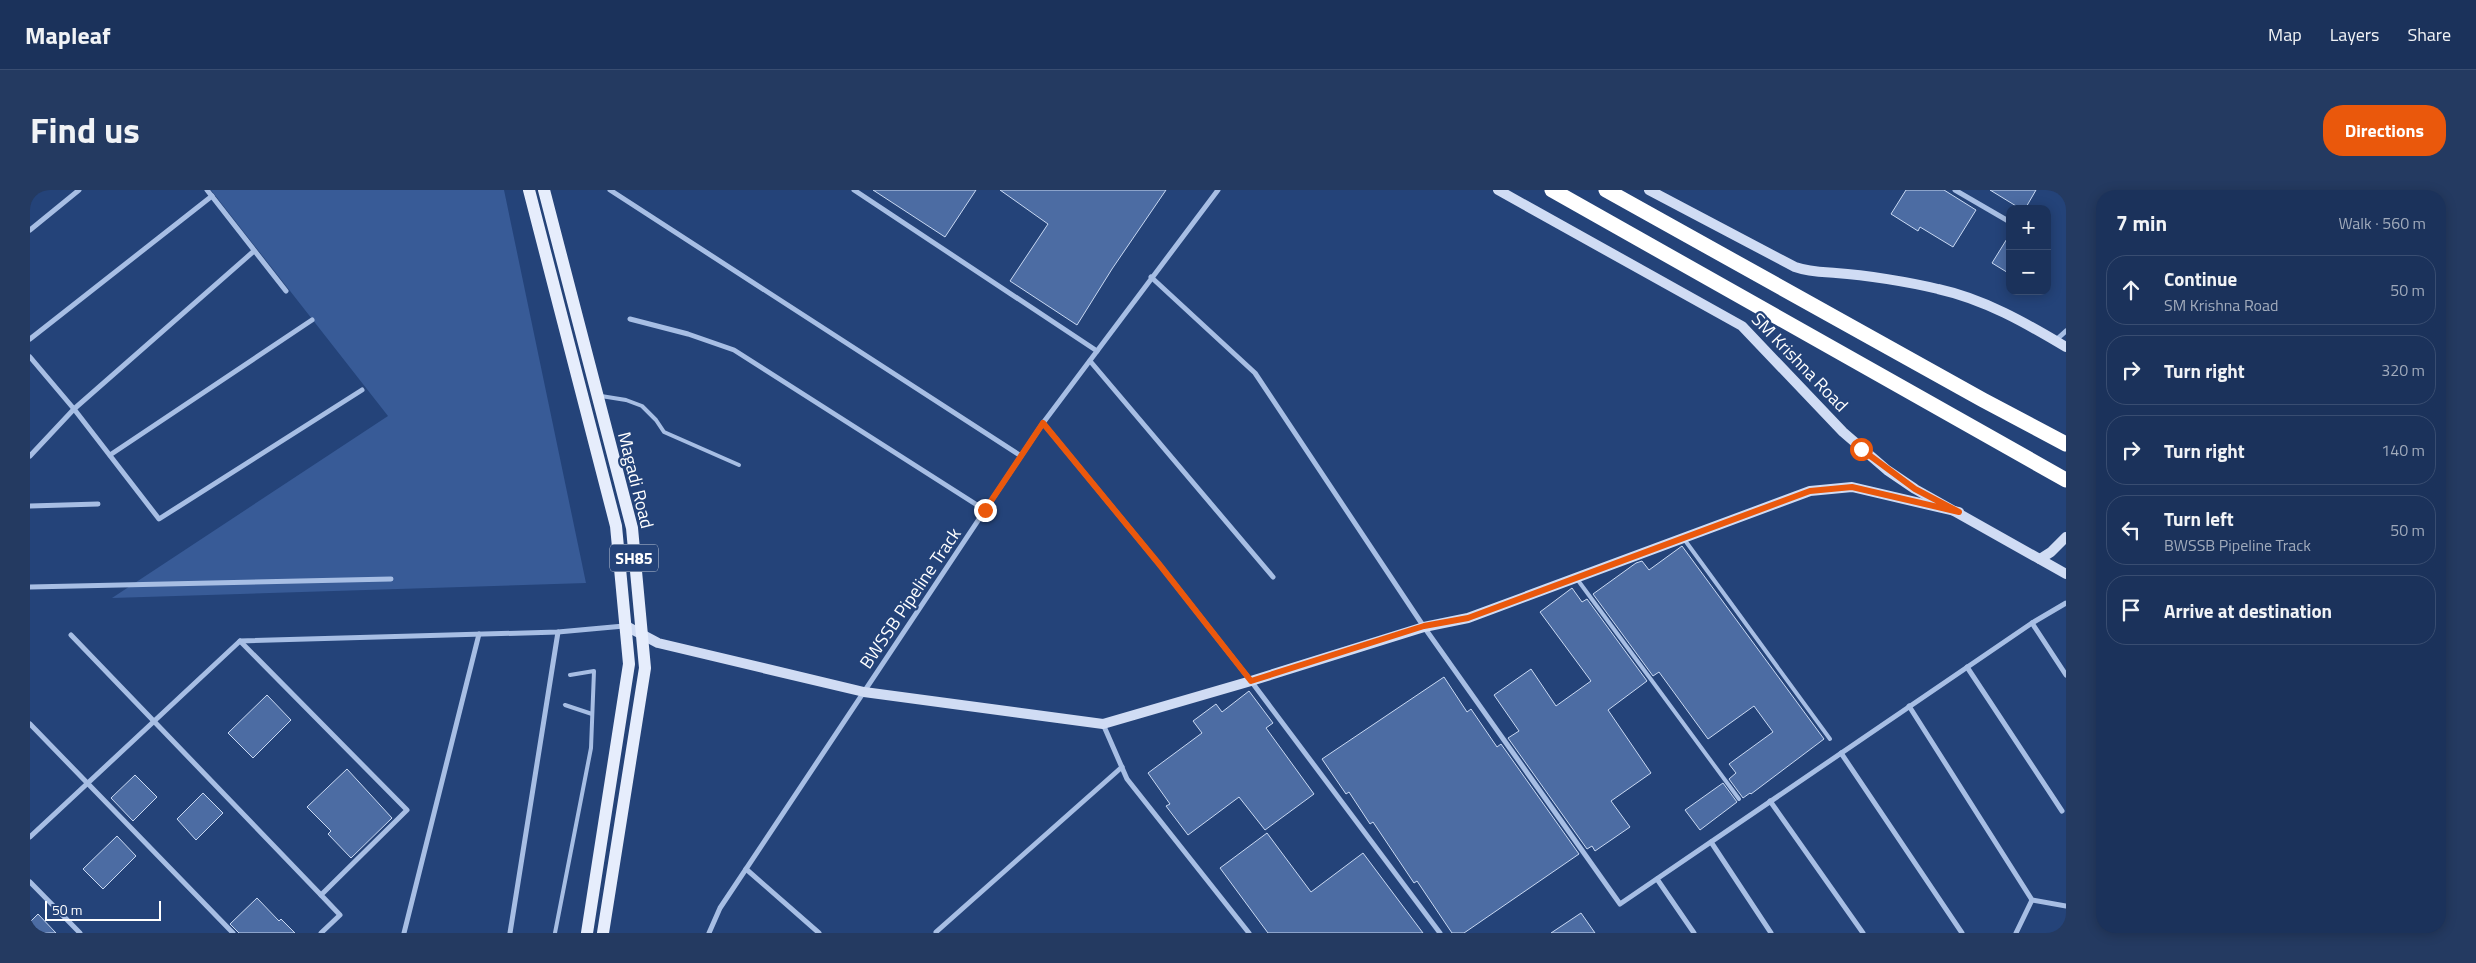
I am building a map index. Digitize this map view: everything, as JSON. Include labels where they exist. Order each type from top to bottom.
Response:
[{"type":"highway","name":"SM Krishna Road","points":[[1552,190],[2066,480]]},
{"type":"highway","points":[[1606,190],[1983,400],[2066,444]]},
{"type":"main road","name":"Magadi Road","points":[[529,190],[616,526],[629,664],[587,933]]},
{"type":"main road","name":"Magadi Road","points":[[544,190],[632,528],[645,668],[603,933]]},
{"type":"street","points":[[30,230],[79,190]]},
{"type":"street","points":[[207,190],[286,291]]},
{"type":"street","points":[[610,190],[1021,456]]},
{"type":"street","points":[[854,190],[1097,351]]},
{"type":"street","name":"BWSSB Pipeline Track","points":[[711,932],[720,908],[1043,423],[1218,190]]},
{"type":"street","name":"SM Krishna Road","points":[[1498,190],[1742,326],[1826,415],[1861,449],[1915,489],[1959,512],[2066,574]]},
{"type":"street","points":[[1649,190],[1795,267],[1814,272],[1836,273],[1937,288],[1958,294],[1982,302],[2066,347]]},
{"type":"street","points":[[1954,190],[2006,220]]},
{"type":"street","points":[[30,339],[212,196]]},
{"type":"street","points":[[30,456],[74,409],[254,251]]},
{"type":"street","points":[[1151,277],[1255,373],[1424,626],[1620,904],[2032,623],[2066,603]]},
{"type":"street","points":[[630,319],[688,334],[734,350],[985,510]]},
{"type":"street","points":[[110,455],[312,320]]},
{"type":"street","points":[[2056,341],[2066,331]]},
{"type":"street","points":[[30,357],[74,409],[159,519],[362,390]]},
{"type":"street","points":[[1090,361],[1273,577]]},
{"type":"street","points":[[1043,423],[1159,564],[1251,681],[1440,933]]},
{"type":"street","points":[[30,837],[240,641],[558,632],[626,626],[658,643],[864,692],[1103,724],[1251,681],[1424,626],[1468,618],[1810,491],[1852,487],[1959,512]]},
{"type":"street","points":[[30,506],[98,504]]},
{"type":"street","points":[[2040,559],[2051,552],[2066,537]]},
{"type":"street","points":[[30,587],[391,578]]},
{"type":"street","points":[[2032,623],[2066,675]]},
{"type":"street","points":[[510,933],[558,632]]},
{"type":"street","points":[[404,933],[479,634]]},
{"type":"street","points":[[72,635],[340,914],[321,933]]},
{"type":"street","points":[[240,641],[407,810],[321,895]]},
{"type":"street","points":[[1967,667],[2062,811]]},
{"type":"street","points":[[1910,706],[2032,900],[2066,906]]},
{"type":"street","points":[[30,724],[233,933]]},
{"type":"street","points":[[1103,724],[1127,779],[1249,933]]},
{"type":"street","points":[[1841,753],[1962,933]]},
{"type":"street","points":[[936,932],[1122,767]]},
{"type":"street","points":[[1770,801],[1863,933]]},
{"type":"street","points":[[1711,842],[1771,933]]},
{"type":"street","points":[[746,869],[819,933]]},
{"type":"street","points":[[1657,878],[1694,933]]},
{"type":"street","points":[[30,882],[80,933]]},
{"type":"street","points":[[2016,933],[2032,900]]},
{"type":"lane","points":[[596,395],[626,400],[642,406],[656,420],[664,432],[739,465]]},
{"type":"lane","points":[[1683,538],[1830,739]]},
{"type":"lane","points":[[1576,578],[1739,799]]},
{"type":"lane","points":[[555,933],[590,748],[594,671],[570,675]]},
{"type":"lane","points":[[565,705],[592,714]]},
{"type":"shaded area","points":[[211,190],[504,190],[586,583],[112,598],[388,416]]},
{"type":"building","points":[[873,190],[976,190],[945,237]]},
{"type":"building","points":[[1000,190],[1166,190],[1112,269],[1077,325],[1010,281],[1048,224]]},
{"type":"building","points":[[1906,190],[1944,190],[1976,210],[1953,247],[1920,227],[1918,231],[1891,214]]},
{"type":"building","points":[[1990,190],[2036,190],[2027,205],[2014,205]]},
{"type":"building","points":[[2006,240],[2006,272],[1992,263]]},
{"type":"building","points":[[1682,546],[1824,739],[1743,798],[1729,779],[1736,773],[1729,764],[1773,732],[1754,706],[1708,739],[1659,672],[1653,676],[1593,594],[1636,563],[1642,561],[1649,570]]},
{"type":"building","points":[[1572,588],[1582,602],[1587,599],[1647,681],[1608,710],[1651,773],[1611,801],[1630,827],[1595,851],[1592,846],[1587,849],[1508,738],[1519,731],[1494,695],[1531,669],[1556,706],[1591,681],[1540,612]]},
{"type":"building","points":[[1444,677],[1467,712],[1471,709],[1497,747],[1501,744],[1579,854],[1464,933],[1452,933],[1417,881],[1414,883],[1373,822],[1370,824],[1349,792],[1346,794],[1322,759]]},
{"type":"building","points":[[1249,691],[1273,723],[1266,728],[1314,794],[1265,830],[1239,797],[1188,835],[1166,806],[1170,804],[1148,773],[1202,733],[1193,721],[1216,704],[1222,712]]},
{"type":"building","points":[[267,695],[291,720],[253,758],[228,733]]},
{"type":"building","points":[[347,769],[392,818],[351,858],[328,834],[331,831],[307,807]]},
{"type":"building","points":[[135,775],[157,797],[133,821],[111,798]]},
{"type":"building","points":[[1723,783],[1737,802],[1700,830],[1685,810]]},
{"type":"building","points":[[203,793],[223,813],[196,840],[177,819]]},
{"type":"building","points":[[1267,833],[1311,892],[1363,853],[1423,933],[1268,933],[1220,868]]},
{"type":"building","points":[[117,836],[136,856],[103,889],[83,869]]},
{"type":"building","points":[[257,898],[279,921],[281,919],[295,933],[239,933],[230,924]]},
{"type":"building","points":[[1581,913],[1595,933],[1551,933]]},
{"type":"building","points":[[38,914],[56,933],[30,933],[30,922]]},
{"type":"route","points":[[985,510],[1043,423],[1159,564],[1251,681],[1424,626],[1468,618],[1810,491],[1852,487],[1959,512],[1915,489],[1861,449]]}]
